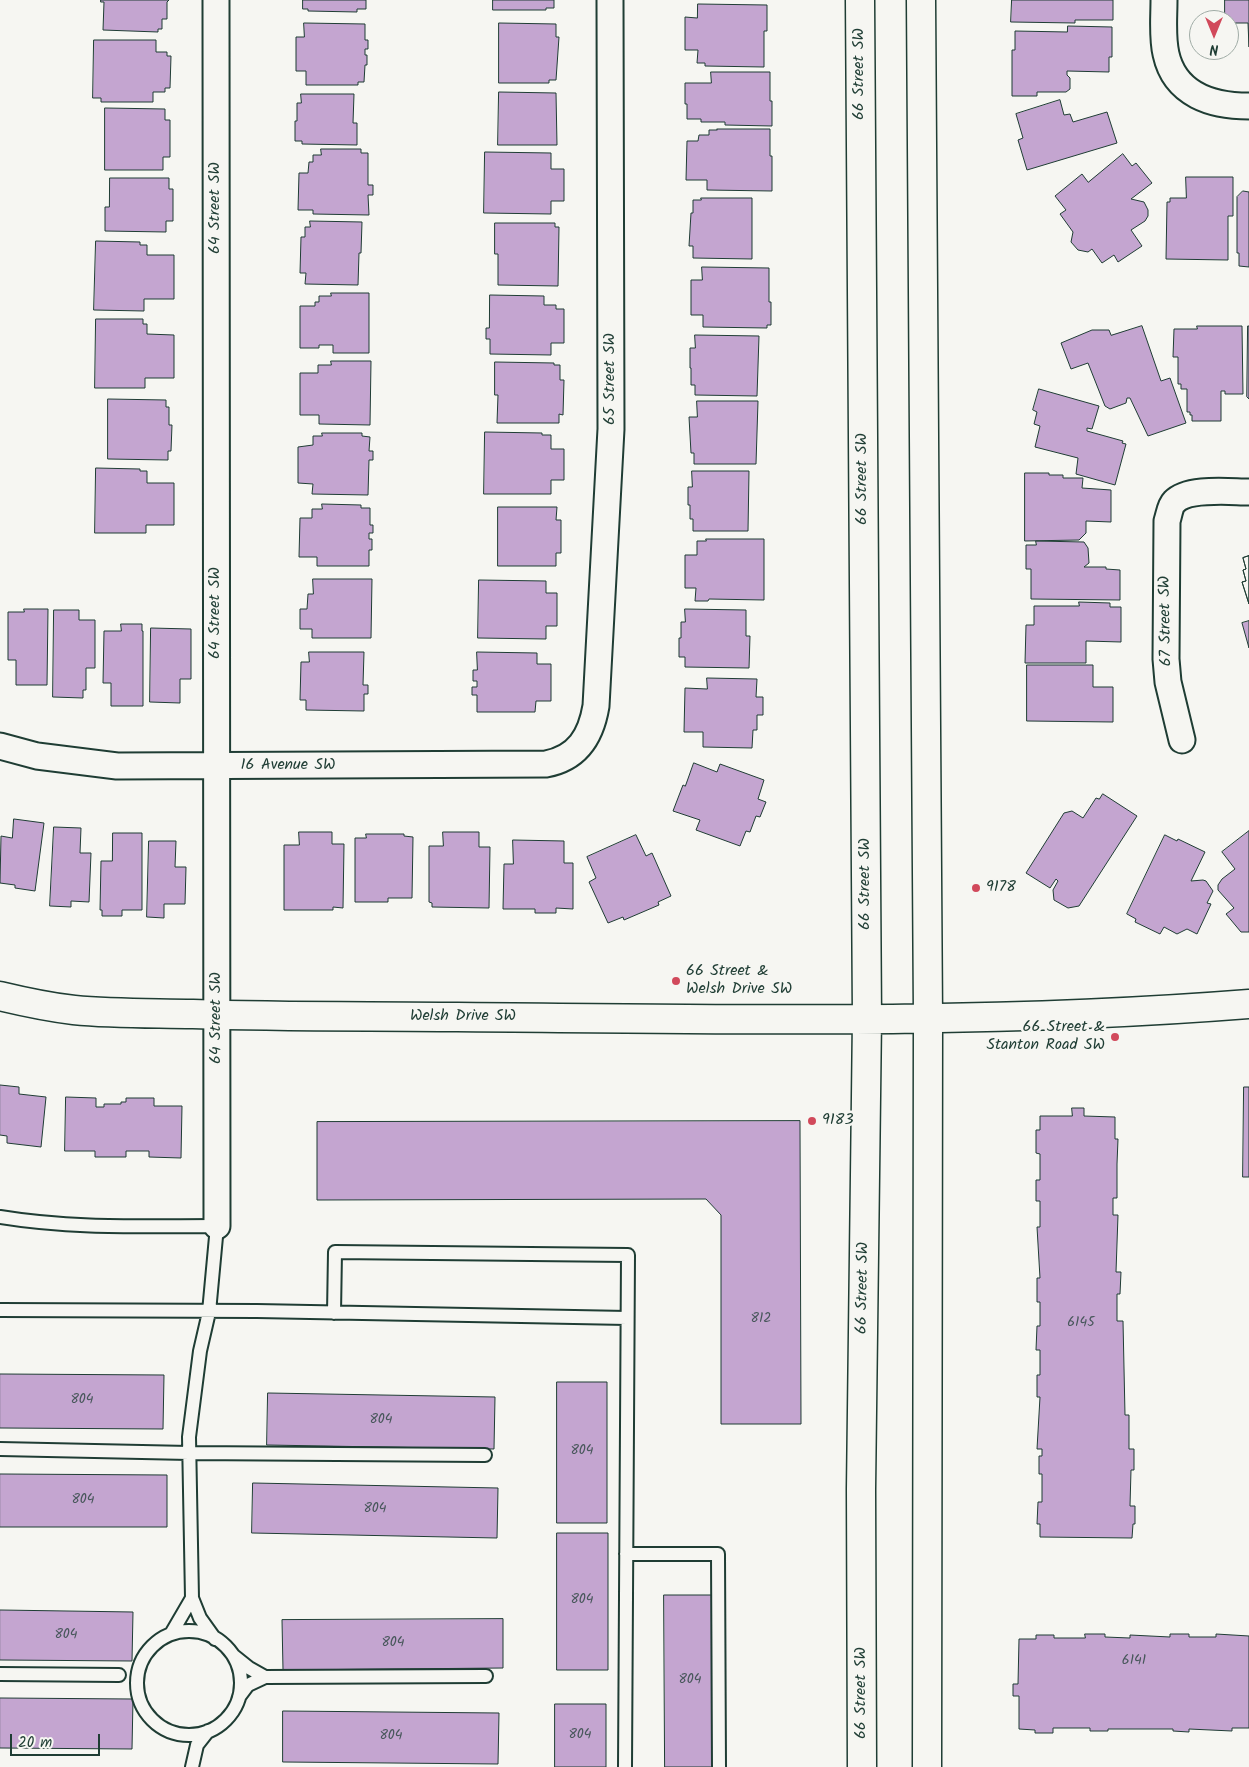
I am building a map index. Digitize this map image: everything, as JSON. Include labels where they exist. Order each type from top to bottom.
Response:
[{"type":"main road","name":"66 Street SW","points":[[860,0],[867,1018],[861,1489],[862,1767]]},
{"type":"main road","points":[[921,0],[928,1017],[926,1767]]},
{"type":"main road","name":"Welsh Drive SW","points":[[0,996],[39,1005],[76,1010],[217,1015],[867,1018],[1058,1015],[1249,1004]]},
{"type":"street","name":"64 Street SW","points":[[216,0],[217,1226]]},
{"type":"street","name":"65 Street SW","points":[[574,752],[589,733],[594,721],[596,706],[608,495],[611,381],[610,0]]},
{"type":"street","points":[[1164,0],[1166,55],[1173,72],[1184,87],[1199,98],[1219,104],[1249,106]]},
{"type":"street","name":"67 Street SW","points":[[1182,740],[1168,682],[1166,659],[1167,521],[1174,503],[1184,496],[1202,492],[1249,492]]},
{"type":"street","name":"16 Avenue SW","points":[[0,746],[37,756],[117,766],[546,764],[566,758],[574,752]]},
{"type":"lane","points":[[0,1217],[72,1226],[217,1226],[209,1312],[200,1351],[189,1437],[192,1598],[200,1618],[215,1639]]},
{"type":"lane","points":[[334,1313],[335,1252],[628,1255],[625,1767]]},
{"type":"lane","points":[[0,1310],[257,1311],[627,1318]]},
{"type":"lane","points":[[0,1449],[189,1453],[485,1455]]},
{"type":"lane","points":[[626,1554],[718,1554],[719,1767]]},
{"type":"lane","points":[[171,1634],[192,1598]]},
{"type":"lane","points":[[234,1656],[240,1673],[240,1691],[237,1700],[234,1708],[223,1722],[208,1731],[191,1735],[174,1733],[159,1726],[148,1714],[140,1700],[137,1684],[139,1668],[146,1653],[157,1641],[171,1634],[189,1631],[207,1634],[222,1643],[249,1668],[265,1677]]},
{"type":"lane","points":[[0,1674],[119,1675]]},
{"type":"lane","points":[[237,1700],[248,1685],[265,1677],[486,1676]]},
{"type":"lane","points":[[192,1764],[197,1745],[208,1731]]},
{"type":"lane","points":[[174,1733],[186,1747],[192,1764]]},
{"type":"building","points":[[101,0],[169,0],[167,2],[167,19],[162,19],[162,29],[158,29],[158,32],[103,30],[104,2],[101,2]]},
{"type":"building","points":[[303,0],[366,0],[366,9],[357,9],[357,12],[308,11],[308,9],[303,9]]},
{"type":"building","points":[[493,0],[554,0],[554,8],[546,8],[546,10],[493,10]]},
{"type":"building","points":[[1012,0],[1113,0],[1113,20],[1075,20],[1075,23],[1011,22]]},
{"type":"building","points":[[1225,0],[1249,0],[1249,47],[1248,23],[1239,23],[1239,10],[1225,10]]},
{"type":"building","points":[[698,4],[767,5],[767,31],[764,31],[764,67],[705,66],[705,63],[697,63],[698,50],[685,50],[685,17],[697,18]]},
{"type":"building","points":[[304,23],[365,24],[365,40],[368,40],[368,49],[365,49],[367,65],[365,65],[364,82],[358,82],[358,85],[306,85],[306,71],[296,71],[296,37],[304,37]]},
{"type":"building","points":[[499,23],[556,24],[556,37],[559,37],[556,80],[549,80],[549,83],[499,83]]},
{"type":"building","points":[[1068,26],[1112,27],[1112,57],[1109,57],[1109,72],[1067,71],[1067,75],[1070,78],[1070,89],[1066,92],[1037,92],[1037,96],[1012,96],[1012,50],[1015,50],[1015,31],[1067,32]]},
{"type":"building","points":[[94,40],[156,40],[156,52],[167,52],[167,56],[171,56],[170,88],[165,88],[165,92],[153,92],[153,102],[101,102],[101,98],[93,98]]},
{"type":"building","points":[[711,72],[770,72],[772,126],[725,125],[725,122],[701,122],[701,119],[687,119],[685,83],[711,83]]},
{"type":"building","points":[[499,92],[556,93],[557,145],[498,145]]},
{"type":"building","points":[[301,94],[354,94],[353,123],[357,123],[357,145],[302,144],[302,141],[295,141],[297,103],[301,103]]},
{"type":"building","points":[[1060,100],[1064,115],[1070,114],[1073,122],[1107,112],[1117,143],[1027,170],[1018,140],[1023,138],[1016,114]]},
{"type":"building","points":[[105,108],[165,109],[165,120],[170,120],[170,157],[163,157],[163,170],[105,170]]},
{"type":"building","points":[[770,129],[772,191],[707,190],[707,180],[686,180],[687,141],[698,141],[699,135],[709,135],[709,130]]},
{"type":"building","points":[[321,149],[361,149],[361,153],[368,153],[368,185],[373,185],[373,195],[368,195],[369,215],[313,214],[313,210],[298,210],[299,173],[308,173],[309,162],[313,162],[313,155],[321,155]]},
{"type":"building","points":[[485,152],[551,153],[551,169],[564,169],[564,201],[551,201],[551,214],[484,213]]},
{"type":"building","points":[[1123,154],[1132,166],[1136,163],[1152,183],[1131,199],[1144,202],[1148,210],[1148,216],[1145,221],[1131,230],[1142,246],[1118,262],[1114,255],[1102,263],[1092,249],[1088,252],[1078,250],[1071,242],[1073,232],[1060,214],[1066,210],[1055,196],[1082,174],[1088,182]]},
{"type":"building","points":[[1186,177],[1233,177],[1233,216],[1228,216],[1228,260],[1166,259],[1167,202],[1170,202],[1170,198],[1186,198]]},
{"type":"building","points":[[110,178],[169,178],[169,189],[173,189],[173,221],[166,221],[166,232],[105,231],[105,207],[109,207]]},
{"type":"building","points":[[1243,191],[1249,192],[1249,267],[1239,266],[1239,253],[1237,253],[1237,197]]},
{"type":"building","points":[[701,198],[752,198],[752,259],[693,258],[693,246],[689,246],[691,213],[693,213],[693,200],[701,200]]},
{"type":"building","points":[[310,221],[362,222],[358,285],[305,284],[306,273],[300,273],[301,237],[305,237],[305,227],[310,227]]},
{"type":"building","points":[[495,223],[555,223],[555,227],[559,227],[558,286],[498,285]]},
{"type":"building","points":[[96,241],[140,242],[140,245],[147,245],[147,255],[174,255],[174,299],[144,299],[144,311],[94,310]]},
{"type":"building","points":[[702,267],[769,268],[771,325],[767,325],[767,328],[703,327],[703,315],[691,315],[691,280],[702,280]]},
{"type":"building","points":[[331,293],[369,293],[369,353],[333,353],[333,345],[319,345],[319,348],[300,348],[300,306],[315,306],[315,302],[319,302],[319,296],[331,296]]},
{"type":"building","points":[[490,295],[544,296],[544,305],[556,305],[556,309],[564,309],[564,343],[551,343],[551,355],[490,354],[490,339],[486,339],[486,328],[489,328]]},
{"type":"building","points":[[96,319],[143,319],[143,324],[147,324],[147,334],[174,335],[174,378],[145,378],[145,388],[95,388]]},
{"type":"building","points":[[1142,326],[1161,381],[1170,378],[1186,423],[1148,436],[1130,398],[1127,398],[1126,403],[1110,409],[1105,406],[1088,363],[1071,369],[1061,343],[1092,330],[1109,330],[1111,335]]},
{"type":"building","points":[[1197,326],[1242,326],[1243,394],[1225,394],[1225,391],[1221,391],[1221,421],[1192,421],[1192,415],[1190,415],[1190,412],[1187,412],[1187,389],[1181,389],[1181,384],[1178,384],[1178,357],[1173,357],[1174,329],[1197,329]]},
{"type":"building","points":[[1249,326],[1249,399],[1247,397]]},
{"type":"building","points":[[695,335],[759,336],[757,396],[695,395],[695,385],[691,385],[690,348],[695,348]]},
{"type":"building","points":[[331,361],[371,361],[370,425],[319,424],[319,415],[300,415],[300,373],[318,373],[318,365],[331,365]]},
{"type":"building","points":[[495,362],[554,363],[554,365],[560,365],[560,380],[564,380],[563,415],[559,414],[559,423],[497,423],[498,395],[495,395]]},
{"type":"building","points":[[1039,389],[1099,406],[1092,429],[1087,428],[1087,431],[1123,441],[1122,443],[1126,444],[1115,485],[1076,474],[1078,458],[1035,447],[1040,426],[1034,424],[1037,412],[1033,410]]},
{"type":"building","points":[[108,399],[166,400],[166,407],[169,407],[169,425],[172,425],[171,451],[168,451],[168,460],[108,459]]},
{"type":"building","points":[[697,401],[758,401],[756,464],[694,464],[694,453],[691,453],[689,417],[697,417]]},
{"type":"building","points":[[485,432],[542,433],[542,435],[551,435],[551,449],[564,449],[564,480],[551,480],[551,494],[484,494]]},
{"type":"building","points":[[322,433],[362,433],[362,436],[370,437],[369,451],[373,451],[373,460],[369,460],[368,495],[312,494],[313,484],[298,483],[298,447],[313,445],[313,436],[322,436]]},
{"type":"building","points":[[96,468],[140,469],[140,471],[147,471],[147,483],[174,483],[174,525],[146,525],[146,533],[95,533]]},
{"type":"building","points":[[692,471],[749,471],[748,531],[693,531],[693,519],[690,519],[690,505],[688,505],[688,487],[692,487]]},
{"type":"building","points":[[1025,473],[1049,473],[1049,475],[1063,475],[1063,478],[1083,478],[1082,488],[1111,490],[1111,522],[1086,521],[1086,533],[1079,540],[1025,541]]},
{"type":"building","points":[[322,504],[361,505],[361,508],[370,508],[370,525],[373,525],[373,533],[369,533],[369,539],[372,539],[372,550],[369,550],[369,566],[317,566],[317,557],[299,557],[300,518],[312,518],[312,509],[322,509]]},
{"type":"building","points":[[498,507],[557,507],[556,520],[561,520],[561,553],[556,553],[556,566],[498,566]]},
{"type":"building","points":[[706,539],[764,539],[764,600],[709,599],[708,601],[695,601],[696,588],[685,588],[685,555],[697,555],[697,541],[706,541]]},
{"type":"building","points":[[1036,541],[1084,542],[1088,548],[1089,563],[1084,567],[1106,567],[1106,569],[1120,570],[1120,600],[1031,599],[1031,569],[1026,569],[1026,545],[1036,545]]},
{"type":"building","points":[[1249,556],[1249,604],[1242,582],[1246,581],[1243,570],[1246,569],[1243,558]]},
{"type":"building","points":[[1249,556],[1249,604],[1242,582],[1246,581],[1243,570],[1246,569],[1243,558]]},
{"type":"building","points":[[313,579],[372,579],[371,638],[312,638],[312,629],[300,629],[300,609],[307,609],[308,594],[313,594]]},
{"type":"building","points":[[479,580],[546,581],[546,593],[557,593],[557,626],[546,626],[546,639],[478,638]]},
{"type":"building","points":[[1079,602],[1110,603],[1110,607],[1121,607],[1121,642],[1086,641],[1086,663],[1025,663],[1026,625],[1034,625],[1034,606],[1079,606]]},
{"type":"building","points":[[24,609],[48,609],[47,685],[16,685],[16,660],[8,660],[8,612],[24,612]]},
{"type":"building","points":[[685,609],[746,610],[746,636],[750,636],[749,668],[685,667],[685,657],[679,657],[679,638],[681,638],[681,622],[685,622]]},
{"type":"building","points":[[54,610],[79,610],[79,620],[95,620],[95,668],[86,668],[86,690],[83,690],[83,698],[53,697]]},
{"type":"building","points":[[1249,621],[1249,648],[1242,623]]},
{"type":"building","points":[[121,624],[142,624],[143,706],[111,706],[111,683],[103,683],[104,631],[121,631]]},
{"type":"building","points":[[151,628],[191,629],[191,679],[180,679],[180,703],[150,702]]},
{"type":"building","points":[[309,652],[364,652],[363,685],[368,685],[368,694],[364,694],[364,711],[306,710],[306,700],[300,700],[301,662],[309,662]]},
{"type":"building","points":[[477,652],[537,653],[537,664],[551,664],[551,701],[536,701],[535,712],[477,712],[477,695],[472,695],[472,687],[477,687],[477,681],[473,681],[473,670],[477,670]]},
{"type":"building","points":[[1027,665],[1093,665],[1093,687],[1113,687],[1113,722],[1027,721]]},
{"type":"building","points":[[707,678],[757,679],[756,697],[763,697],[763,715],[757,715],[757,730],[753,730],[752,748],[703,747],[703,732],[684,732],[685,688],[707,689]]},
{"type":"building","points":[[694,763],[717,772],[720,764],[764,780],[758,799],[766,802],[760,817],[756,816],[750,832],[746,831],[740,846],[696,830],[700,820],[673,811]]},
{"type":"building","points":[[1103,794],[1137,816],[1079,906],[1068,908],[1054,900],[1053,890],[1058,881],[1056,879],[1050,888],[1026,873],[1064,813],[1072,811],[1083,818],[1096,798],[1099,799]]},
{"type":"building","points":[[14,819],[44,823],[35,891],[15,888],[15,885],[0,883],[1,836],[12,838]]},
{"type":"building","points":[[54,827],[81,828],[80,853],[91,853],[89,902],[71,901],[71,907],[50,906]]},
{"type":"building","points":[[1249,831],[1249,932],[1241,932],[1226,914],[1234,908],[1218,890],[1218,885],[1222,879],[1235,869],[1222,852]]},
{"type":"building","points":[[299,832],[332,832],[332,844],[344,844],[343,908],[333,907],[333,910],[284,910],[284,845],[299,845]]},
{"type":"building","points":[[443,832],[479,832],[479,847],[490,847],[489,908],[432,907],[432,903],[429,902],[429,846],[443,846]]},
{"type":"building","points":[[113,833],[142,833],[142,910],[122,910],[122,916],[102,916],[102,910],[100,910],[101,861],[112,861]]},
{"type":"building","points":[[366,834],[404,834],[404,836],[413,837],[412,898],[388,898],[388,902],[355,902],[355,838],[366,838]]},
{"type":"building","points":[[636,835],[646,856],[652,853],[671,896],[658,902],[659,905],[624,920],[623,917],[608,923],[589,882],[596,878],[587,857]]},
{"type":"building","points":[[1165,835],[1205,852],[1191,881],[1206,881],[1213,891],[1207,903],[1211,904],[1197,934],[1187,929],[1177,934],[1164,927],[1160,934],[1135,922],[1136,919],[1127,914]]},
{"type":"building","points":[[513,840],[564,841],[564,863],[573,863],[573,909],[556,908],[556,913],[535,913],[535,909],[503,909],[504,864],[513,864]]},
{"type":"building","points":[[149,841],[176,841],[175,867],[186,867],[185,904],[164,904],[164,918],[147,917]]},
{"type":"building","points":[[0,1085],[19,1087],[19,1094],[46,1097],[41,1147],[7,1143],[7,1136],[0,1135]]},
{"type":"building","points":[[1244,1087],[1249,1087],[1249,1177],[1243,1177]]},
{"type":"building","points":[[66,1097],[96,1098],[96,1107],[104,1107],[104,1104],[121,1104],[121,1102],[126,1102],[126,1098],[154,1098],[154,1106],[182,1106],[181,1158],[149,1157],[149,1151],[126,1151],[126,1157],[95,1157],[95,1151],[65,1151]]},
{"type":"building","points":[[1072,1108],[1084,1108],[1084,1116],[1115,1117],[1115,1139],[1118,1139],[1117,1198],[1113,1198],[1113,1215],[1118,1215],[1116,1272],[1121,1272],[1120,1294],[1117,1294],[1117,1321],[1123,1321],[1125,1415],[1129,1415],[1129,1449],[1134,1449],[1134,1470],[1131,1470],[1130,1506],[1135,1506],[1135,1524],[1133,1524],[1132,1538],[1040,1537],[1040,1524],[1037,1524],[1038,1502],[1042,1502],[1042,1474],[1039,1474],[1039,1456],[1042,1456],[1042,1449],[1037,1449],[1040,1397],[1037,1397],[1037,1375],[1040,1375],[1040,1350],[1036,1350],[1037,1326],[1040,1326],[1040,1302],[1037,1302],[1037,1278],[1040,1278],[1037,1227],[1040,1227],[1040,1201],[1036,1201],[1036,1180],[1040,1180],[1040,1154],[1036,1153],[1036,1130],[1040,1130],[1040,1116],[1072,1116]]},
{"type":"building","points":[[800,1121],[801,1424],[721,1424],[721,1215],[706,1199],[317,1200],[317,1122]]},
{"type":"building","points":[[0,1374],[164,1375],[163,1429],[0,1428]]},
{"type":"building","points":[[557,1382],[607,1382],[607,1523],[557,1523]]},
{"type":"building","points":[[268,1393],[495,1397],[494,1449],[267,1445]]},
{"type":"building","points":[[0,1474],[167,1475],[167,1527],[0,1527]]},
{"type":"building","points":[[253,1483],[498,1488],[497,1538],[252,1533]]},
{"type":"building","points":[[557,1533],[608,1533],[608,1670],[557,1670]]},
{"type":"building","points":[[664,1595],[714,1595],[715,1767],[665,1767]]},
{"type":"building","points":[[0,1610],[133,1612],[132,1661],[0,1660]]},
{"type":"building","points":[[503,1619],[503,1668],[283,1670],[282,1620]]},
{"type":"building","points":[[1085,1634],[1105,1634],[1105,1637],[1130,1638],[1130,1635],[1170,1637],[1170,1634],[1189,1634],[1189,1637],[1216,1637],[1216,1634],[1249,1636],[1249,1728],[1232,1728],[1232,1731],[1189,1729],[1189,1732],[1173,1731],[1173,1729],[1108,1729],[1108,1731],[1090,1731],[1090,1728],[1053,1728],[1053,1733],[1035,1733],[1035,1730],[1019,1729],[1019,1696],[1013,1696],[1013,1684],[1018,1684],[1019,1639],[1036,1639],[1036,1635],[1054,1635],[1054,1638],[1085,1638]]},
{"type":"building","points":[[0,1698],[133,1699],[132,1749],[0,1748]]},
{"type":"building","points":[[555,1704],[606,1704],[606,1767],[555,1767]]},
{"type":"building","points":[[283,1711],[499,1713],[498,1764],[283,1762]]},
{"type":"place","name":"9178","points":[[976,888]]},
{"type":"place","name":"66 Street & Welsh Drive SW","points":[[676,981]]},
{"type":"place","name":"66 Street & Stanton Road SW","points":[[1115,1037]]},
{"type":"place","name":"9183","points":[[812,1121]]}]
